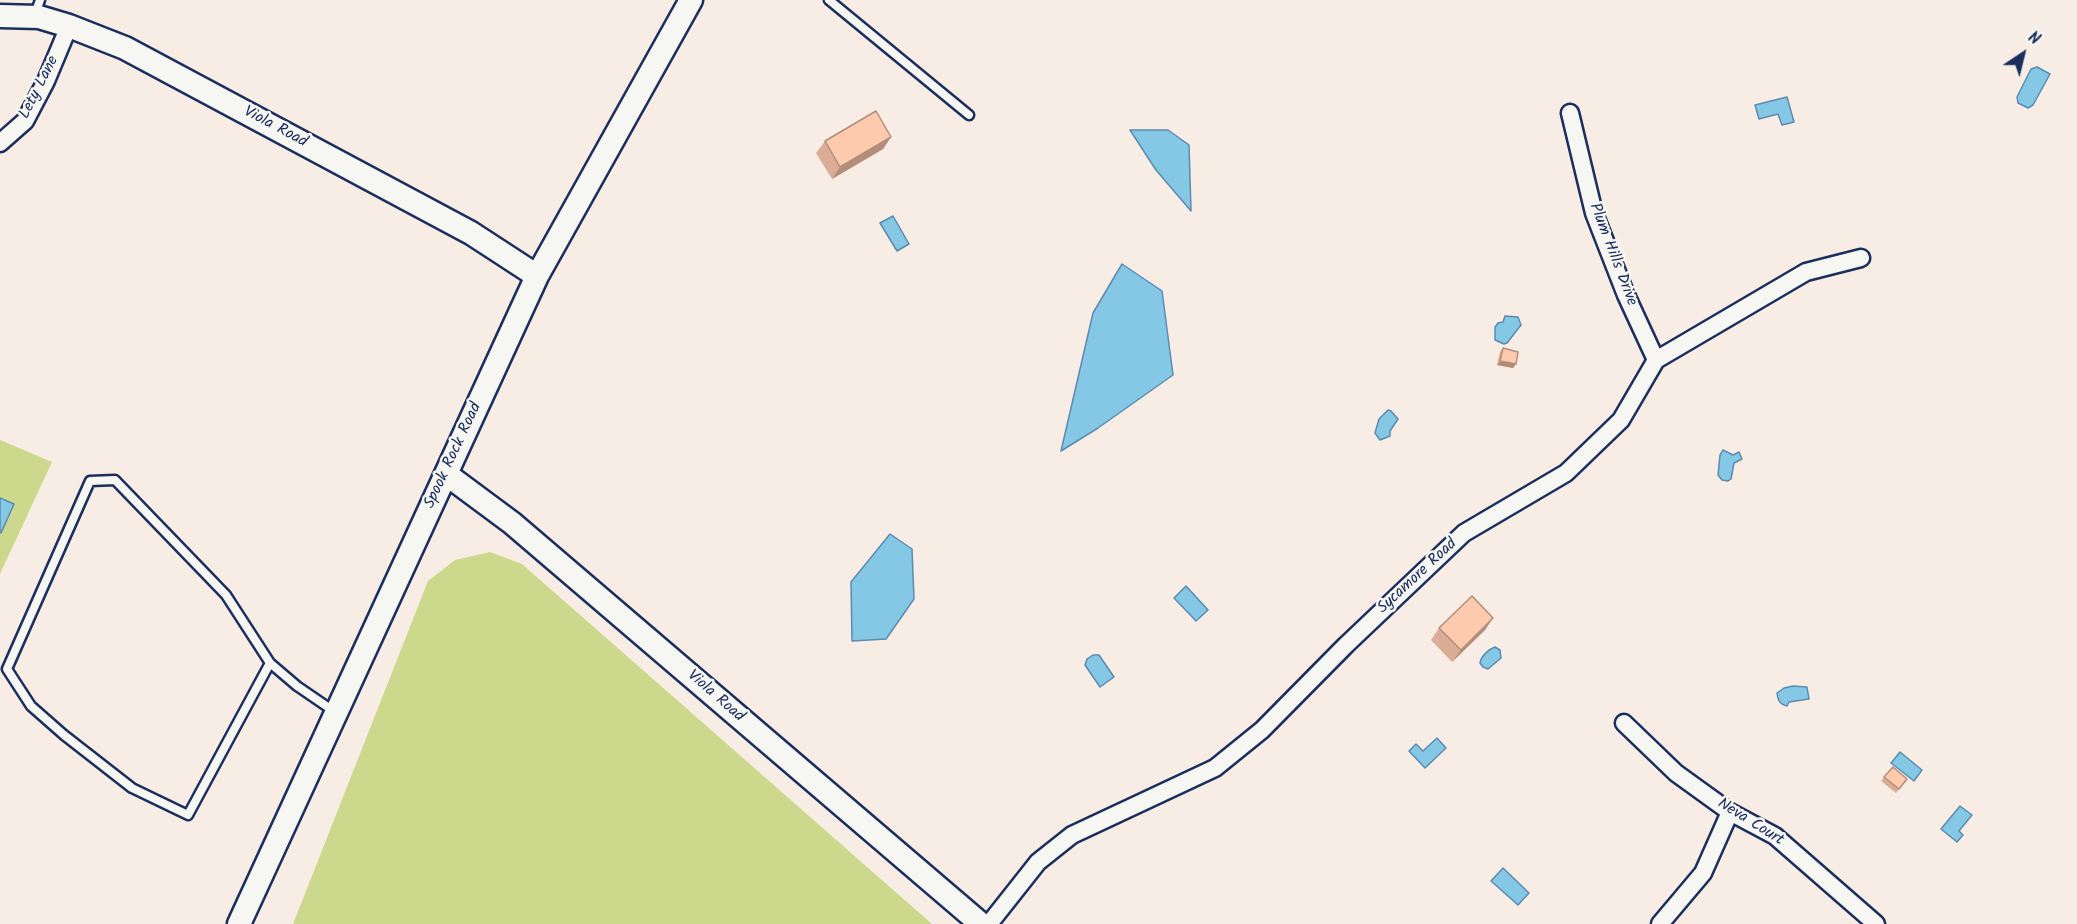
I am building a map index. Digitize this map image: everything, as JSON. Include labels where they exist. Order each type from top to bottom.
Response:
[{"type":"street","name":"Spook Rock Road","points":[[239,924],[537,276],[691,0]]},
{"type":"street","name":"Viola Road","points":[[0,16],[37,9],[69,26],[125,48],[471,233],[537,276]]},
{"type":"street","name":"Lety Lane","points":[[0,143],[25,121],[46,81],[69,26]]},
{"type":"street","name":"Plum Hills Drive","points":[[1570,113],[1594,213],[1626,295],[1656,360]]},
{"type":"street","name":"Sycamore Road","points":[[989,924],[1038,862],[1072,835],[1215,768],[1262,730],[1346,645],[1464,533],[1566,473],[1621,420],[1656,360],[1806,272],[1862,258]]},
{"type":"street","name":"Viola Road","points":[[446,474],[512,523],[981,924]]},
{"type":"street","name":"Neva Court","points":[[1624,723],[1676,773],[1730,812],[1775,836],[1876,924]]},
{"type":"street","points":[[1660,924],[1703,873],[1730,812]]},
{"type":"lane","points":[[829,0],[969,115]]},
{"type":"lane","points":[[270,663],[188,814],[132,788],[64,735],[31,706],[7,669],[90,481],[115,480],[226,595],[270,663],[297,686],[335,712]]},
{"type":"green space","points":[[0,440],[52,462],[0,574]]},
{"type":"green space","points":[[490,552],[522,564],[932,924],[293,924],[428,581],[455,560]]},
{"type":"water","points":[[2037,67],[2050,74],[2033,105],[2028,108],[2018,103],[2017,97],[2031,69]]},
{"type":"water","points":[[1787,97],[1794,122],[1782,125],[1778,114],[1759,119],[1755,105]]},
{"type":"water","points":[[1130,130],[1168,130],[1189,145],[1191,211],[1156,170]]},
{"type":"water","points":[[893,216],[909,244],[897,251],[880,223]]},
{"type":"water","points":[[1122,264],[1162,291],[1173,375],[1061,451],[1093,313]]},
{"type":"water","points":[[1505,316],[1518,317],[1521,325],[1504,344],[1495,340],[1495,327],[1498,323],[1503,322]]},
{"type":"water","points":[[1388,410],[1398,419],[1390,431],[1390,436],[1380,440],[1375,433],[1379,419]]},
{"type":"water","points":[[1723,450],[1733,455],[1739,452],[1742,459],[1734,463],[1731,479],[1728,481],[1722,480],[1718,475],[1720,455]]},
{"type":"water","points":[[0,498],[14,504],[1,533],[0,532]]},
{"type":"water","points":[[890,534],[912,549],[914,599],[886,639],[852,641],[851,582]]},
{"type":"water","points":[[1186,586],[1208,610],[1196,621],[1174,598]]},
{"type":"water","points":[[1495,647],[1500,650],[1501,658],[1488,669],[1483,667],[1480,663],[1482,658]]},
{"type":"water","points":[[1093,655],[1099,655],[1114,677],[1100,687],[1085,665],[1087,659]]},
{"type":"water","points":[[1793,686],[1807,687],[1809,699],[1789,702],[1787,706],[1782,704],[1778,700],[1777,693]]},
{"type":"water","points":[[1437,738],[1446,748],[1425,768],[1409,751],[1416,744],[1423,751]]},
{"type":"water","points":[[1900,752],[1922,770],[1914,781],[1891,763]]},
{"type":"water","points":[[1960,806],[1972,815],[1959,831],[1963,835],[1957,842],[1941,829]]},
{"type":"water","points":[[1503,868],[1529,893],[1518,905],[1491,881]]},
{"type":"building","points":[[876,111],[891,137],[840,167],[825,141]]},
{"type":"building","points":[[1503,348],[1518,352],[1516,364],[1500,361]]},
{"type":"building","points":[[1472,596],[1493,618],[1461,650],[1439,628]]},
{"type":"building","points":[[1893,767],[1907,779],[1899,789],[1884,777]]}]
